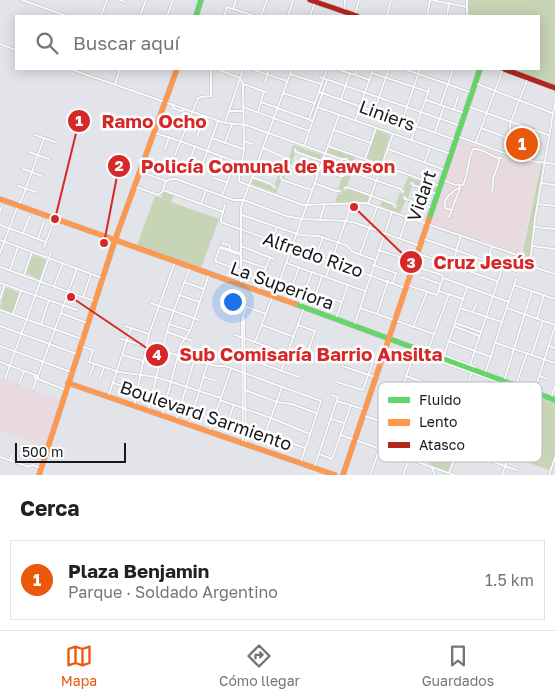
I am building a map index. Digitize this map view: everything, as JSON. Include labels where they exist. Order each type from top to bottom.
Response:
[{"type":"main road","points":[[196,15],[200,0]]},
{"type":"main road","points":[[312,1],[324,3],[345,14]]},
{"type":"main road","points":[[39,475],[94,301],[177,70]]},
{"type":"main road","name":"Vidart","points":[[342,475],[363,412],[372,376],[388,338],[437,194],[445,180],[445,170],[450,154],[480,70]]},
{"type":"main road","points":[[506,70],[555,88]]},
{"type":"main road","name":"La Superiora","points":[[0,199],[507,382]]},
{"type":"main road","name":"Boulevard Sarmiento","points":[[68,383],[335,475]]},
{"type":"street","points":[[22,0],[64,15]]},
{"type":"street","points":[[101,15],[107,0]]},
{"type":"street","points":[[120,0],[125,2]]},
{"type":"street","points":[[140,15],[146,0]]},
{"type":"street","points":[[167,15],[173,0]]},
{"type":"street","points":[[233,9],[236,0]]},
{"type":"street","points":[[261,15],[267,0]]},
{"type":"street","points":[[288,15],[293,0]]},
{"type":"street","points":[[345,0],[345,14]]},
{"type":"street","points":[[356,15],[359,0]]},
{"type":"street","points":[[387,15],[391,0]]},
{"type":"street","points":[[427,15],[431,0],[467,7]]},
{"type":"street","points":[[467,0],[467,15]]},
{"type":"street","points":[[310,15],[312,1]]},
{"type":"street","points":[[447,15],[449,4]]},
{"type":"street","points":[[224,15],[227,7],[252,15]]},
{"type":"street","points":[[0,44],[15,50]]},
{"type":"street","points":[[73,70],[218,121],[244,125],[325,154],[347,159]]},
{"type":"street","points":[[115,84],[120,70]]},
{"type":"street","points":[[175,155],[198,98],[210,96],[211,70]]},
{"type":"street","points":[[220,70],[240,78],[243,84],[244,156],[239,172],[239,181],[300,204],[368,204],[376,206],[520,256],[525,264],[555,274]]},
{"type":"street","points":[[225,123],[243,70]]},
{"type":"street","points":[[255,70],[287,81]]},
{"type":"street","points":[[265,82],[269,70]]},
{"type":"street","points":[[241,286],[241,207],[292,70]]},
{"type":"street","points":[[304,146],[317,107],[322,78],[326,70]]},
{"type":"street","points":[[343,70],[370,80]]},
{"type":"street","points":[[355,75],[357,70]]},
{"type":"street","points":[[355,121],[373,70]]},
{"type":"street","points":[[374,111],[389,70]]},
{"type":"street","points":[[407,70],[472,93]]},
{"type":"street","points":[[402,121],[420,70]]},
{"type":"street","points":[[440,105],[453,70]]},
{"type":"street","points":[[475,143],[503,70]]},
{"type":"street","points":[[341,99],[350,73]]},
{"type":"street","points":[[372,73],[428,92]]},
{"type":"street","points":[[290,74],[321,85]]},
{"type":"street","points":[[322,78],[460,126]]},
{"type":"street","points":[[513,156],[511,122],[528,78]]},
{"type":"street","points":[[309,119],[327,80]]},
{"type":"street","points":[[475,83],[553,113]]},
{"type":"street","points":[[243,84],[265,92],[258,112]]},
{"type":"street","points":[[411,140],[430,87]]},
{"type":"street","name":"Liniers","points":[[320,92],[416,126],[528,161],[555,164]]},
{"type":"street","points":[[283,93],[315,104]]},
{"type":"street","points":[[454,109],[458,97]]},
{"type":"street","points":[[426,100],[465,113]]},
{"type":"street","points":[[261,102],[313,121]]},
{"type":"street","points":[[530,266],[534,226],[555,102]]},
{"type":"street","points":[[435,132],[444,106]]},
{"type":"street","points":[[467,106],[548,135]]},
{"type":"street","points":[[243,107],[309,131]]},
{"type":"street","points":[[317,107],[450,154]]},
{"type":"street","points":[[229,110],[243,111]]},
{"type":"street","points":[[305,292],[279,283],[339,115]]},
{"type":"street","points":[[197,137],[204,116]]},
{"type":"street","points":[[203,163],[218,121]]},
{"type":"street","points":[[225,143],[232,124]]},
{"type":"street","points":[[365,159],[376,128]]},
{"type":"street","points":[[481,128],[512,139]]},
{"type":"street","points":[[334,130],[371,143]]},
{"type":"street","points":[[153,132],[242,163]]},
{"type":"street","points":[[368,204],[393,134]]},
{"type":"street","points":[[36,135],[55,142]]},
{"type":"street","points":[[165,150],[170,137]]},
{"type":"street","points":[[0,253],[44,138]]},
{"type":"street","points":[[212,138],[244,149]]},
{"type":"street","points":[[244,141],[253,144]]},
{"type":"street","points":[[191,158],[195,146]]},
{"type":"street","points":[[328,146],[440,186]]},
{"type":"street","points":[[424,162],[430,147]]},
{"type":"street","points":[[263,148],[288,159]]},
{"type":"street","points":[[388,149],[445,170]]},
{"type":"street","points":[[452,210],[445,208],[445,201],[450,194],[464,183],[469,157],[473,149],[489,153],[493,157],[500,159],[493,181],[492,192]]},
{"type":"street","points":[[295,150],[322,161]]},
{"type":"street","points":[[29,152],[48,159]]},
{"type":"street","points":[[218,167],[222,156]]},
{"type":"street","points":[[222,196],[235,161]]},
{"type":"street","points":[[257,163],[281,173]]},
{"type":"street","points":[[288,164],[317,175]]},
{"type":"street","points":[[23,169],[42,176]]},
{"type":"street","points":[[320,169],[343,176]]},
{"type":"street","points":[[139,171],[166,181],[176,179],[222,196],[235,200],[244,200],[286,216],[347,221],[384,232],[420,246]]},
{"type":"street","points":[[349,172],[403,192]]},
{"type":"street","points":[[253,177],[275,187]]},
{"type":"street","points":[[281,177],[282,180],[312,190]]},
{"type":"street","points":[[213,178],[227,182]]},
{"type":"street","points":[[445,180],[460,186]]},
{"type":"street","points":[[134,187],[158,195],[163,190],[166,181]]},
{"type":"street","points":[[412,183],[437,194]]},
{"type":"street","points":[[541,183],[555,185]]},
{"type":"street","points":[[314,184],[340,191]]},
{"type":"street","points":[[18,186],[36,192]]},
{"type":"street","points":[[449,218],[460,186]]},
{"type":"street","points":[[345,188],[348,187],[371,195],[394,204],[395,207]]},
{"type":"street","points":[[163,190],[223,212],[226,205]]},
{"type":"street","points":[[201,204],[206,190]]},
{"type":"street","points":[[405,198],[432,208]]},
{"type":"street","points":[[320,219],[325,204]]},
{"type":"street","points":[[326,277],[352,204]]},
{"type":"street","points":[[538,204],[555,206]]},
{"type":"street","points":[[0,212],[2,206]]},
{"type":"street","points":[[360,255],[376,206]]},
{"type":"street","name":"Alfredo Rizo","points":[[223,212],[221,222],[241,230],[393,283],[437,295],[439,291]]},
{"type":"street","points":[[354,326],[392,212]]},
{"type":"street","points":[[241,215],[296,234],[323,237],[346,245],[353,252],[375,260]]},
{"type":"street","points":[[23,233],[30,216]]},
{"type":"street","points":[[400,238],[407,217]]},
{"type":"street","points":[[44,248],[54,218]]},
{"type":"street","points":[[38,239],[44,221]]},
{"type":"street","points":[[0,225],[46,242]]},
{"type":"street","points":[[534,226],[555,229]]},
{"type":"street","points":[[272,241],[278,227]]},
{"type":"street","points":[[452,265],[461,236]]},
{"type":"street","points":[[316,256],[323,237]]},
{"type":"street","points":[[422,238],[516,271],[518,271],[522,261]]},
{"type":"street","points":[[0,240],[102,278]]},
{"type":"street","points":[[222,243],[230,246],[230,249]]},
{"type":"street","points":[[241,246],[274,259]]},
{"type":"street","points":[[532,246],[555,249]]},
{"type":"street","points":[[10,270],[18,247]]},
{"type":"street","points":[[220,247],[230,249],[241,255]]},
{"type":"street","points":[[220,247],[241,255]]},
{"type":"street","points":[[220,247],[217,262],[262,280]]},
{"type":"street","points":[[487,260],[492,247]]},
{"type":"street","points":[[378,250],[400,257]]},
{"type":"street","points":[[24,275],[32,252]]},
{"type":"street","points":[[5,379],[51,252]]},
{"type":"street","points":[[417,253],[498,281]]},
{"type":"street","points":[[258,291],[270,257]]},
{"type":"street","points":[[241,260],[266,268]]},
{"type":"street","points":[[134,406],[149,334],[175,261]]},
{"type":"street","points":[[54,286],[63,263]]},
{"type":"street","points":[[286,263],[365,291]]},
{"type":"street","points":[[373,265],[396,274],[393,283]]},
{"type":"street","points":[[468,382],[474,351],[503,266]]},
{"type":"street","points":[[0,267],[94,301]]},
{"type":"street","points":[[148,411],[169,324],[190,267]]},
{"type":"street","points":[[292,288],[299,267]]},
{"type":"street","points":[[33,389],[77,268]]},
{"type":"street","points":[[423,269],[509,302]]},
{"type":"street","points":[[282,371],[298,325],[305,292],[312,272]]},
{"type":"street","points":[[83,297],[91,274]]},
{"type":"street","points":[[162,416],[181,344],[190,331],[210,274]]},
{"type":"street","points":[[316,294],[322,276]]},
{"type":"street","points":[[421,277],[441,284]]},
{"type":"street","points":[[443,277],[439,291],[463,299]]},
{"type":"street","points":[[485,374],[516,279]]},
{"type":"street","points":[[376,314],[388,281]]},
{"type":"street","points":[[184,282],[204,289]]},
{"type":"street","points":[[0,283],[77,310]]},
{"type":"street","points":[[0,299],[5,285]]},
{"type":"street","points":[[335,319],[348,285]]},
{"type":"street","points":[[514,285],[555,299]]},
{"type":"street","points":[[404,382],[415,350],[443,359],[467,287]]},
{"type":"street","points":[[13,315],[21,291]]},
{"type":"street","points":[[504,381],[532,291]]},
{"type":"street","points":[[413,327],[427,292]]},
{"type":"street","points":[[428,352],[449,294]]},
{"type":"street","points":[[179,295],[200,302]]},
{"type":"street","points":[[536,319],[544,295]]},
{"type":"street","points":[[255,342],[272,296]]},
{"type":"street","points":[[330,298],[342,302]]},
{"type":"street","points":[[40,324],[49,300]]},
{"type":"street","points":[[473,312],[477,302]]},
{"type":"street","points":[[151,303],[199,320]]},
{"type":"street","points":[[245,445],[244,338],[242,318],[247,307],[266,314]]},
{"type":"street","points":[[360,308],[434,334]]},
{"type":"street","points":[[460,308],[502,322]]},
{"type":"street","points":[[507,308],[555,325],[536,382]]},
{"type":"street","points":[[0,310],[82,339]]},
{"type":"street","points":[[61,313],[87,323]]},
{"type":"street","points":[[532,355],[543,321]]},
{"type":"street","points":[[169,324],[190,331]]},
{"type":"street","points":[[235,335],[305,360],[315,331],[298,325]]},
{"type":"street","points":[[454,325],[480,334]]},
{"type":"street","points":[[0,326],[77,354]]},
{"type":"street","points":[[125,326],[149,334]]},
{"type":"street","points":[[262,326],[294,337]]},
{"type":"street","points":[[108,397],[131,328]]},
{"type":"street","points":[[167,332],[193,341]]},
{"type":"street","points":[[120,339],[208,364],[225,366],[321,401],[300,464]]},
{"type":"street","points":[[448,342],[491,358]]},
{"type":"street","points":[[496,343],[555,363]]},
{"type":"street","points":[[0,346],[71,372]]},
{"type":"street","points":[[80,346],[93,350],[89,362],[94,364],[117,371],[171,381],[310,434]]},
{"type":"street","points":[[549,346],[555,348]]},
{"type":"street","points":[[337,382],[362,390],[372,376],[373,360],[348,351]]},
{"type":"street","points":[[229,352],[299,377]]},
{"type":"street","points":[[517,382],[527,353]]},
{"type":"street","points":[[122,355],[144,361]]},
{"type":"street","points":[[189,425],[210,355]]},
{"type":"street","points":[[176,421],[194,360]]},
{"type":"street","points":[[0,362],[66,390]]},
{"type":"street","points":[[90,375],[94,364]]},
{"type":"street","points":[[342,366],[372,376]]},
{"type":"street","points":[[100,379],[104,367]]},
{"type":"street","points":[[209,432],[230,369]]},
{"type":"street","points":[[472,369],[506,382]]},
{"type":"street","points":[[19,384],[24,371]]},
{"type":"street","points":[[406,376],[423,382]]},
{"type":"street","points":[[539,376],[548,378]]},
{"type":"street","points":[[204,377],[217,381]]},
{"type":"street","points":[[113,383],[137,389]]},
{"type":"street","points":[[553,399],[555,386]]},
{"type":"street","points":[[265,434],[282,387]]},
{"type":"street","points":[[244,390],[277,402],[292,404],[317,414]]},
{"type":"street","points":[[332,395],[378,419]]},
{"type":"street","points":[[314,468],[338,399]]},
{"type":"street","points":[[234,404],[228,422],[305,448]]},
{"type":"street","points":[[319,454],[332,459],[350,405]]},
{"type":"street","points":[[194,412],[208,417]]},
{"type":"street","points":[[331,419],[344,423]]},
{"type":"street","points":[[341,435],[378,448]]},
{"type":"street","points":[[10,460],[13,454]]},
{"type":"street","points":[[370,475],[378,454]]},
{"type":"street","points":[[0,456],[29,467],[32,465],[41,468]]},
{"type":"street","points":[[549,475],[555,458]]},
{"type":"street","points":[[403,475],[408,462]]},
{"type":"street","points":[[418,462],[454,475]]},
{"type":"street","points":[[449,473],[453,462]]},
{"type":"street","points":[[494,462],[516,470]]},
{"type":"street","points":[[502,475],[506,462]]},
{"type":"street","points":[[430,467],[435,475],[443,471]]},
{"type":"shaded area","points":[[459,140],[526,163],[540,164],[521,255],[430,224]]},
{"type":"shaded area","points":[[0,378],[60,400],[45,447],[0,431]]},
{"type":"green space","points":[[468,0],[555,0],[555,86],[513,70],[540,70],[540,15],[469,15]]},
{"type":"green space","points":[[377,130],[390,135],[381,163],[367,158]]},
{"type":"green space","points":[[293,145],[322,155],[321,159],[300,152],[295,148],[291,165],[289,162],[286,164],[288,167],[284,179],[282,176],[279,177],[281,181],[276,193],[252,184],[254,180],[271,186],[274,190],[276,189],[275,184],[279,173],[281,176],[284,175],[282,170],[286,159],[288,162],[291,160],[289,157]]},
{"type":"green space","points":[[330,148],[355,157],[350,170],[346,171],[347,174],[351,174],[347,186],[343,188],[345,191],[349,189],[368,196],[367,201],[335,202],[338,194],[342,192],[341,189],[338,189],[342,178],[346,176],[344,173],[341,174],[345,162],[349,160],[347,157],[343,159],[328,153]]},
{"type":"green space","points":[[541,164],[543,165],[529,262],[524,261],[525,257],[522,256]]},
{"type":"green space","points":[[408,177],[436,187],[436,191],[416,185],[412,181],[409,183],[412,186],[408,198],[405,195],[402,197],[405,201],[400,213],[380,206],[382,201],[392,205],[394,209],[397,208],[398,205],[396,203],[400,192],[402,194],[405,193],[403,189]]},
{"type":"green space","points":[[165,192],[173,195],[171,202],[219,219],[201,268],[137,245],[155,196],[161,198]]},
{"type":"green space","points":[[33,255],[46,260],[38,279],[26,273]]},
{"type":"green space","points":[[5,288],[19,293],[12,312],[0,308]]},
{"type":"green space","points":[[543,399],[555,403],[555,453],[549,470],[527,462],[542,462]]},
{"type":"green space","points":[[428,462],[452,462],[447,472]]},
{"type":"traffic: fast","points":[[196,15],[201,0]]},
{"type":"traffic: fast","points":[[429,219],[480,70]]},
{"type":"traffic: fast","points":[[295,304],[506,382]]},
{"type":"traffic: fast","points":[[542,395],[555,400]]},
{"type":"traffic: slow","points":[[39,475],[115,240],[177,70]]},
{"type":"traffic: slow","points":[[0,199],[295,304]]},
{"type":"traffic: slow","points":[[343,475],[429,219]]},
{"type":"traffic: slow","points":[[68,383],[335,475]]},
{"type":"traffic: jam","points":[[310,0],[354,15]]},
{"type":"traffic: jam","points":[[507,70],[555,88]]},
{"type":"place","name":"Plaza Benjamin","points":[[522,144]]},
{"type":"place","name":"Cruz Jesús","points":[[354,207]]},
{"type":"place","name":"Ramo Ocho","points":[[55,219]]},
{"type":"place","name":"Policía Comunal de Rawson","points":[[104,243]]},
{"type":"place","name":"Sub Comisaría Barrio Ansilta","points":[[71,297]]}]
